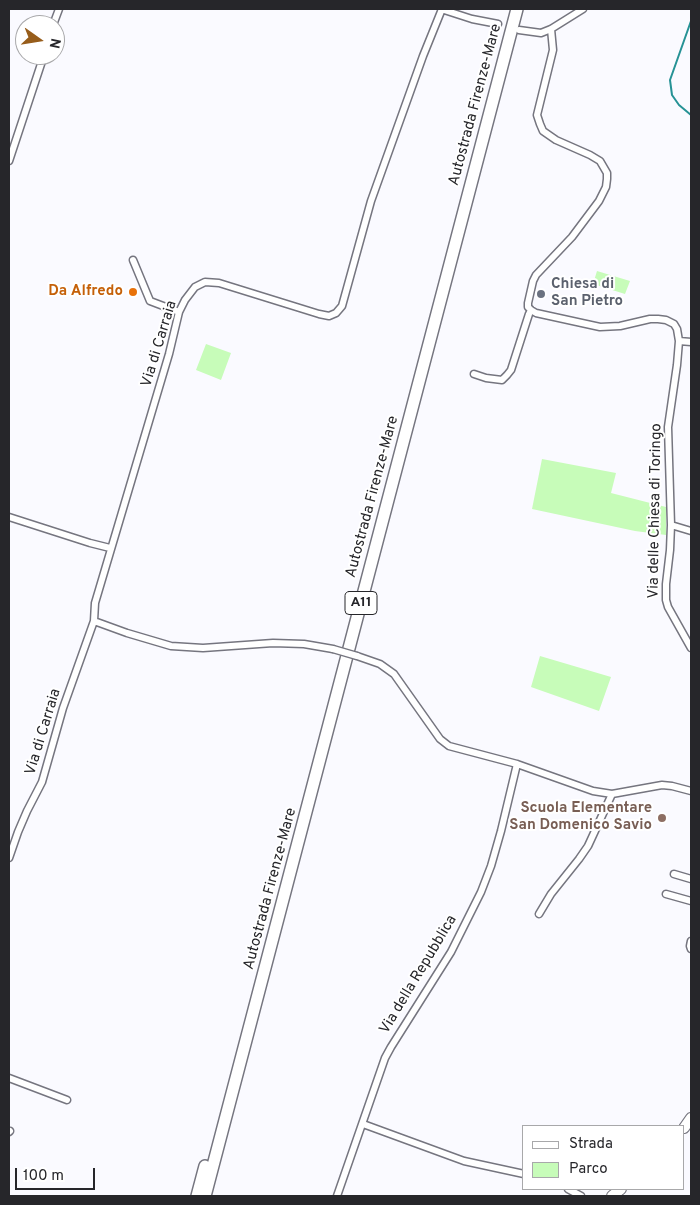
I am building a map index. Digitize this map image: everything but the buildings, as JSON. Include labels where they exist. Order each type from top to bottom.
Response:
[{"type":"highway","name":"Autostrada Firenze-Mare","points":[[197,1196],[509,9]]},
{"type":"highway","name":"Autostrada Firenze-Mare","points":[[205,1196],[517,9]]},
{"type":"street","points":[[441,9],[498,24]]},
{"type":"street","name":"Via di Carraia","points":[[9,858],[24,818],[42,782],[63,708],[94,621],[94,603],[162,379],[179,312],[185,300],[195,287],[205,282],[219,282],[319,314],[329,316],[336,313],[342,306],[371,201],[441,9]]},
{"type":"street","points":[[519,30],[541,33],[583,9]]},
{"type":"street","points":[[551,29],[553,50],[538,115],[540,124],[544,131],[556,140],[600,161],[607,173],[607,179],[606,187],[600,200],[572,237],[536,275],[528,307],[536,312],[600,327],[620,326],[650,319],[666,320],[674,324],[679,341],[691,342]]},
{"type":"street","points":[[9,161],[41,65]]},
{"type":"street","points":[[133,260],[150,301],[179,312]]},
{"type":"street","points":[[474,374],[502,380],[508,375],[531,310]]},
{"type":"street","name":"Via delle Chiesa di Toringo","points":[[679,341],[668,427],[671,525],[666,600],[691,648]]},
{"type":"street","points":[[9,517],[110,548]]},
{"type":"street","points":[[671,525],[691,531]]},
{"type":"street","points":[[94,621],[127,634],[170,646],[203,648],[273,643],[304,644],[333,649],[380,664],[394,674],[440,739],[450,746],[516,764],[592,791],[612,794],[662,786],[672,786],[691,791]]},
{"type":"street","name":"Via della Repubblica","points":[[337,1196],[385,1058],[451,952],[481,892],[501,831],[516,764]]},
{"type":"street","points":[[539,914],[551,894],[588,846],[612,794]]},
{"type":"street","points":[[674,874],[691,879]]},
{"type":"street","points":[[666,894],[691,901]]},
{"type":"street","points":[[691,941],[691,949]]},
{"type":"street","points":[[9,1078],[67,1100]]},
{"type":"street","points":[[363,1124],[464,1161],[522,1174]]},
{"type":"street","points":[[570,1190],[581,1196]]},
{"type":"green space","points":[[597,271],[630,281],[625,294],[593,284]]},
{"type":"green space","points":[[206,344],[231,353],[221,380],[196,370]]},
{"type":"green space","points":[[542,459],[616,473],[611,493],[666,507],[666,535],[635,531],[532,509]]},
{"type":"green space","points":[[540,656],[611,677],[599,711],[531,687]]},
{"type":"waterway","points":[[691,21],[670,80],[672,95],[679,105],[691,115]]},
{"type":"place","name":"Da Alfredo","points":[[133,292]]},
{"type":"place","name":"Chiesa di San Pietro","points":[[541,294]]},
{"type":"place","name":"Scuola Elementare San Domenico Savio","points":[[662,818]]}]
